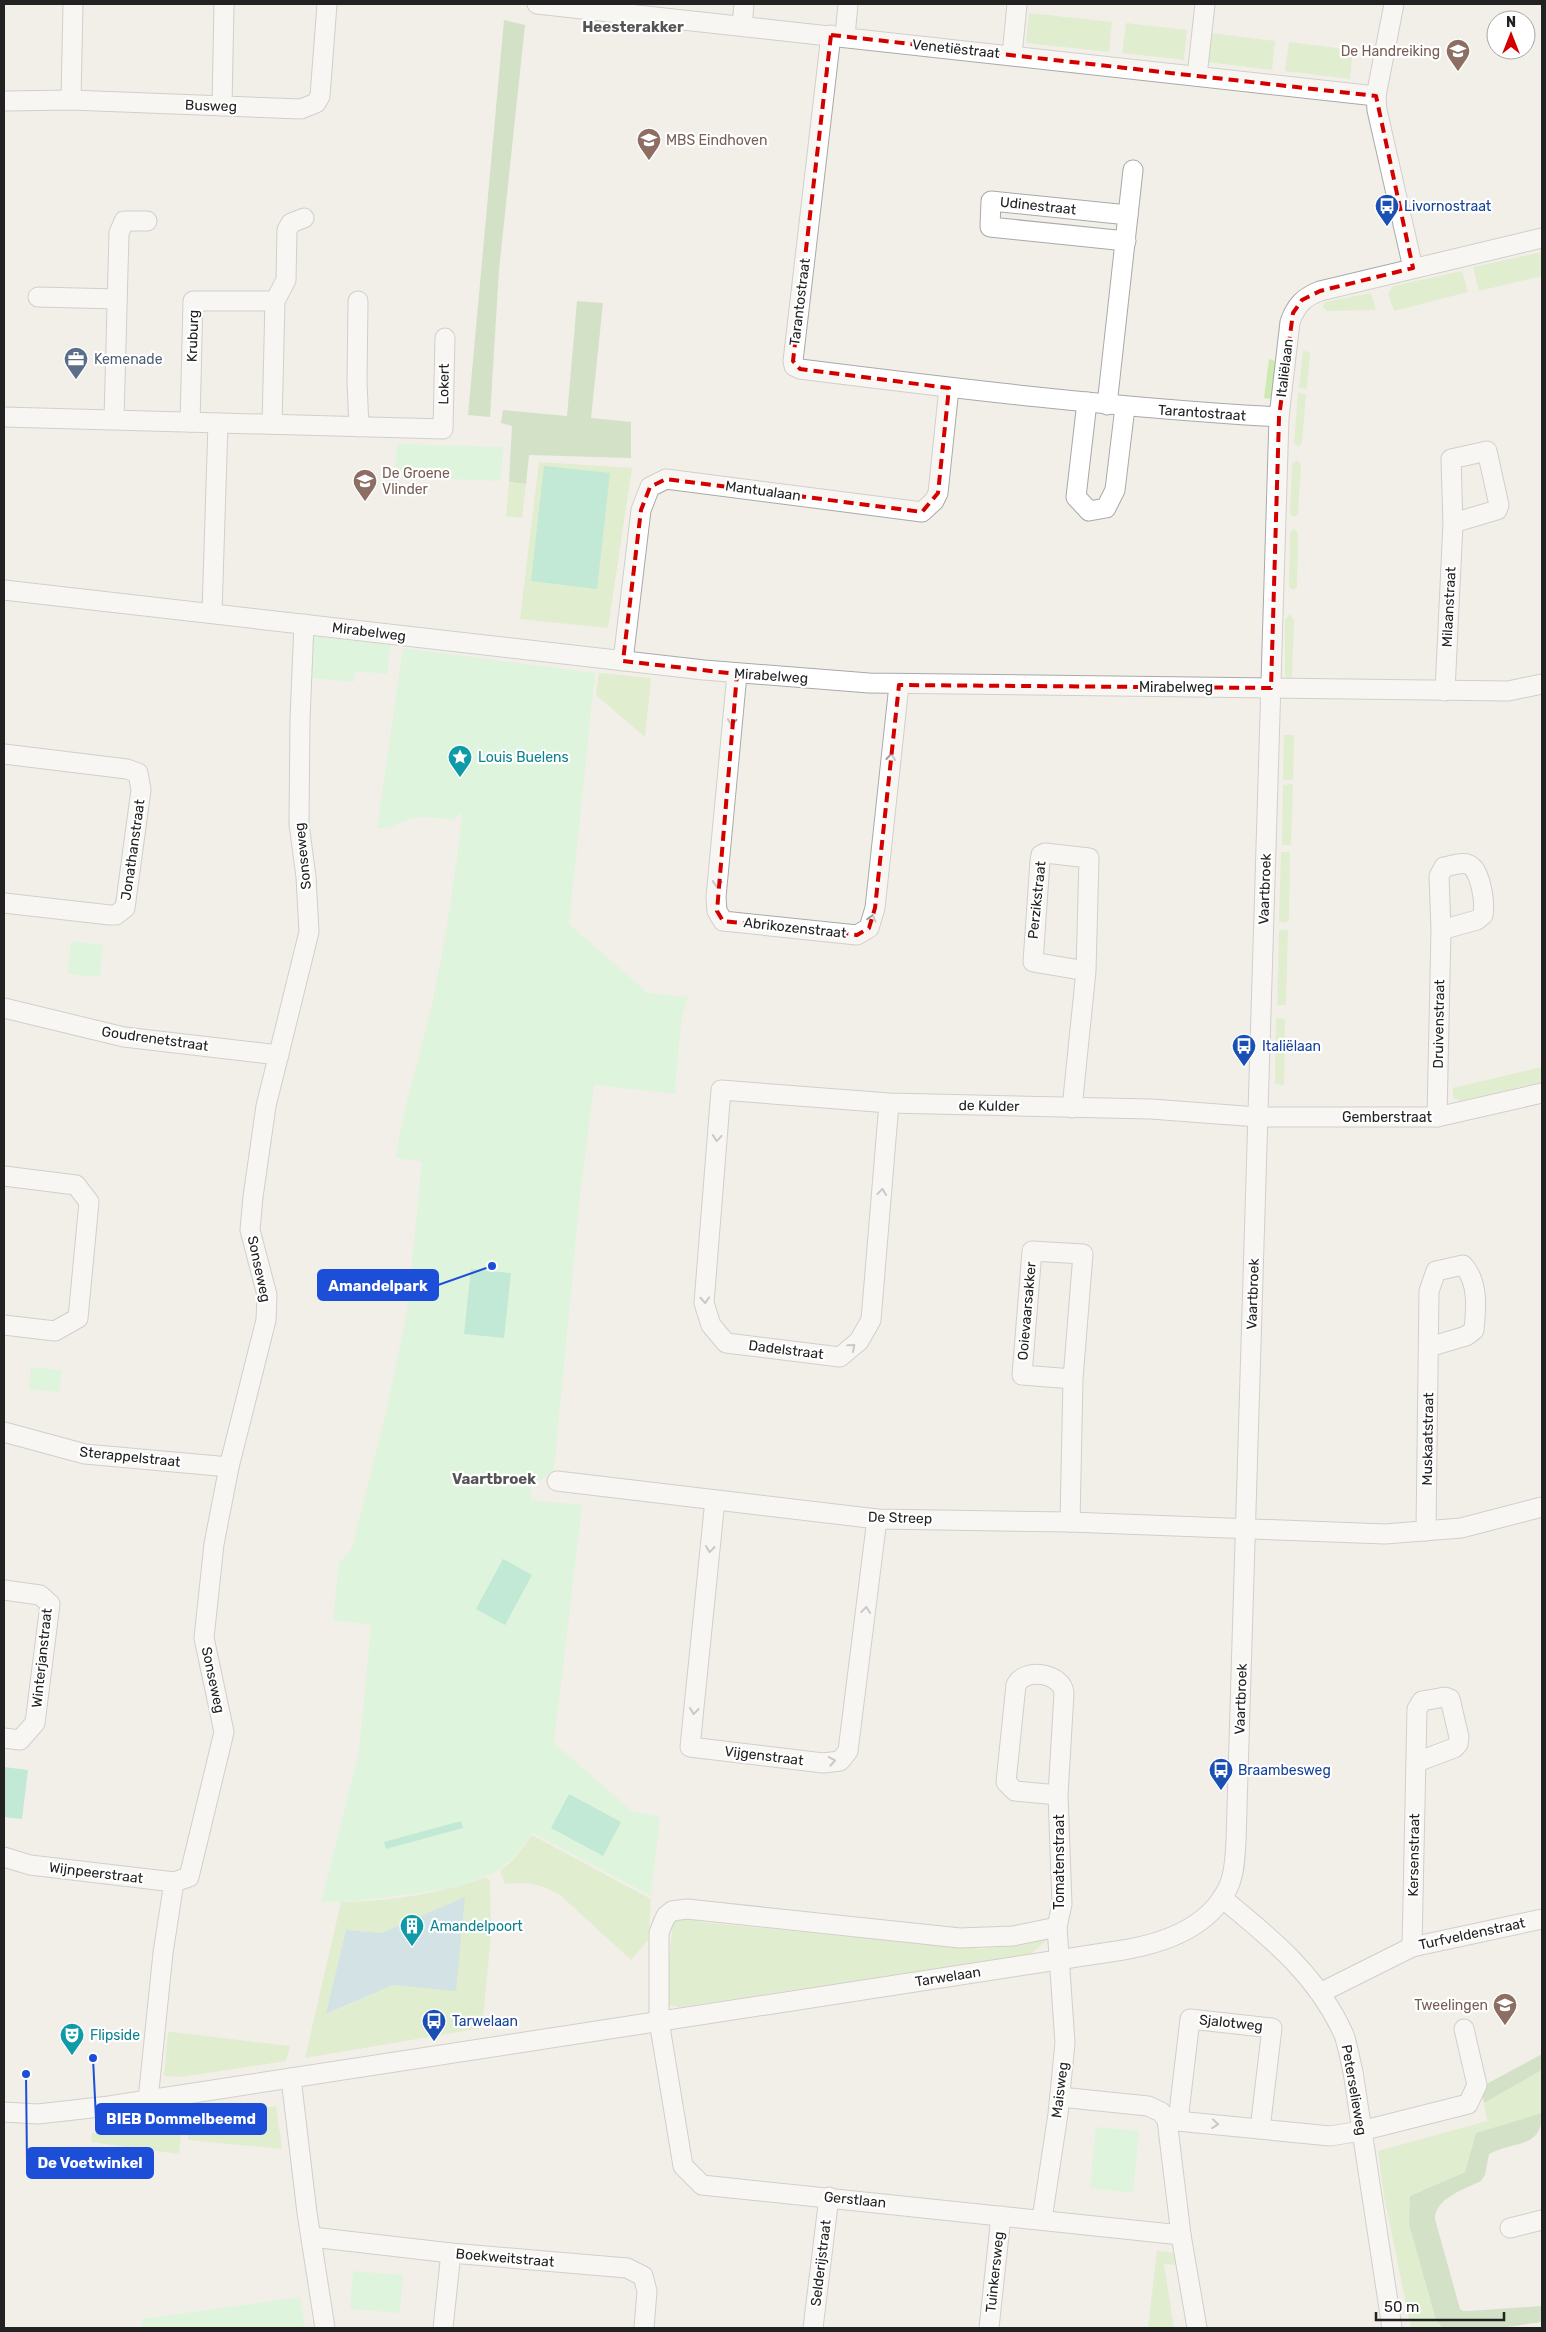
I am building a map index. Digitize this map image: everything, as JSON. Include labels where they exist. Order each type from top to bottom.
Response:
[{"type":"street","points":[[71,100],[73,4]]},
{"type":"street","points":[[222,106],[224,4]]},
{"type":"street","name":"Busweg","points":[[4,101],[71,100],[301,109],[316,103],[322,88],[327,4]]},
{"type":"street","name":"Venetiëstraat","points":[[536,4],[742,25],[1376,96]]},
{"type":"street","points":[[742,25],[744,4]]},
{"type":"street","points":[[838,36],[848,4]]},
{"type":"street","points":[[1012,55],[1017,4]]},
{"type":"street","points":[[1197,76],[1206,4]]},
{"type":"street","points":[[1394,4],[1376,96],[1377,110],[1413,268]]},
{"type":"street","name":"Tarantostraat","points":[[838,36],[794,364],[800,369],[950,388],[1116,406],[1279,418]]},
{"type":"street","points":[[1087,402],[1076,497],[1089,511],[1106,508],[1115,490],[1116,406],[1126,241],[1133,170]]},
{"type":"street","name":"Udinestraat","points":[[1126,241],[990,228],[991,201],[1128,215]]},
{"type":"street","points":[[272,424],[275,301],[286,280],[287,230],[291,223],[304,218]]},
{"type":"street","points":[[114,419],[119,232],[124,221],[147,221]]},
{"type":"street","name":"Italiëlaan","points":[[1271,688],[1279,418],[1290,322],[1293,313],[1302,300],[1320,290],[1542,238]]},
{"type":"street","points":[[38,297],[117,299]]},
{"type":"street","name":"Kruburg","points":[[190,422],[194,301],[275,301]]},
{"type":"street","points":[[4,416],[359,427],[357,382],[358,301]]},
{"type":"street","name":"Lokert","points":[[359,427],[443,429],[444,338]]},
{"type":"street","name":"Mantualaan","points":[[623,661],[641,510],[650,487],[666,478],[922,512],[934,501],[938,493],[950,388]]},
{"type":"street","points":[[212,613],[218,423]]},
{"type":"street","name":"Milaanstraat","points":[[1445,691],[1453,523]]},
{"type":"street","name":"Mirabelweg","points":[[4,590],[736,674],[899,685],[1508,692],[1542,684]]},
{"type":"street","name":"Sonseweg","points":[[148,2100],[163,1953],[224,1732],[204,1638],[214,1544],[229,1467],[266,1320],[267,1295],[250,1230],[266,1106],[309,932],[306,877],[299,824],[300,719],[304,624]]},
{"type":"street","name":"Abrikozenstraat","points":[[736,674],[716,897],[717,911],[724,921],[857,935],[869,928],[875,908],[899,685]]},
{"type":"street","name":"Vaartbroek","points":[[1222,1898],[1234,1868],[1236,1842],[1271,688]]},
{"type":"street","name":"Jonathanstraat","points":[[4,754],[127,769],[138,773],[141,790],[126,908],[116,915],[110,915],[4,903]]},
{"type":"street","name":"Perzikstraat","points":[[1072,1108],[1086,970],[1089,858],[1041,855],[1033,962],[1086,970]]},
{"type":"street","name":"Druivenstraat","points":[[1437,1117],[1440,930]]},
{"type":"street","name":"Goudrenetstraat","points":[[4,1008],[124,1037],[278,1055]]},
{"type":"street","name":"de Kulder","points":[[721,1090],[889,1104],[1151,1109],[1258,1117]]},
{"type":"street","name":"Dadelstraat","points":[[721,1090],[704,1302],[711,1325],[726,1343],[840,1357],[859,1341],[872,1320],[889,1104]]},
{"type":"street","name":"Gemberstraat","points":[[1258,1117],[1437,1117],[1542,1092]]},
{"type":"street","points":[[4,1176],[76,1185],[89,1202],[78,1318],[55,1331],[4,1325]]},
{"type":"street","name":"Ooievaarsakker","points":[[1070,1522],[1073,1379],[1083,1254],[1032,1251],[1022,1375],[1073,1379]]},
{"type":"street","name":"Muskaatstraat","points":[[1426,1531],[1429,1347]]},
{"type":"street","name":"Sterappelstraat","points":[[4,1432],[85,1454],[229,1467]]},
{"type":"street","name":"De Streep","points":[[557,1481],[878,1518],[1246,1528]]},
{"type":"street","name":"Vijgenstraat","points":[[715,1500],[690,1747],[822,1763],[840,1761],[848,1751],[878,1518]]},
{"type":"street","points":[[1246,1528],[1385,1534],[1461,1528],[1542,1507]]},
{"type":"street","name":"Winterjanstraat","points":[[4,1590],[40,1595],[50,1604],[35,1723],[20,1740],[4,1738]]},
{"type":"street","name":"Tomatenstraat","points":[[1058,1794],[1015,1791],[1006,1782],[1016,1685],[1018,1680],[1026,1676],[1052,1678],[1064,1688],[1058,1794],[1062,1904],[1057,1928],[1059,1960]]},
{"type":"street","name":"Kersenstraat","points":[[1412,1947],[1417,1762]]},
{"type":"street","name":"Wijnpeerstraat","points":[[4,1857],[30,1865],[182,1880]]},
{"type":"street","name":"Tarwelaan","points":[[4,2112],[48,2113],[148,2100],[1138,1948],[1170,1938],[1203,1918],[1222,1898]]},
{"type":"street","name":"Peterselieweg","points":[[1222,1898],[1281,1947],[1322,1992],[1344,2036],[1353,2072],[1392,2328]]},
{"type":"street","points":[[659,2021],[659,1933],[666,1916],[672,1911],[680,1909],[960,1938],[1013,1936],[1057,1928]]},
{"type":"street","name":"Turfveldenstraat","points":[[1322,1992],[1412,1947],[1542,1919]]},
{"type":"street","name":"Maisweg","points":[[1042,2219],[1066,2043],[1059,1960]]},
{"type":"street","name":"Sjalotweg","points":[[1197,2328],[1181,2235],[1173,2120],[1190,2019],[1272,2028],[1260,2129]]},
{"type":"street","name":"Gerstlaan","points":[[659,2021],[683,2166],[702,2185],[1181,2235]]},
{"type":"street","points":[[1060,2097],[1148,2106],[1173,2120],[1330,2136],[1361,2131],[1468,2104],[1477,2085],[1464,2029]]},
{"type":"street","points":[[291,2078],[307,2213],[325,2328]]},
{"type":"street","name":"Selderijstraat","points":[[813,2328],[829,2197]]},
{"type":"street","name":"Tuinkersweg","points":[[990,2328],[1001,2216]]},
{"type":"street","points":[[1510,2228],[1542,2220]]},
{"type":"street","name":"Boekweitstraat","points":[[312,2237],[450,2254],[627,2268],[643,2276],[647,2291],[644,2328]]},
{"type":"street","points":[[443,2328],[450,2254]]},
{"type":"highlighted area","points":[[831,35],[1376,96],[1413,268],[1320,291],[1302,300],[1293,313],[1279,417],[1271,688],[899,685],[875,908],[869,928],[857,935],[723,921],[717,911],[737,674],[623,661],[641,510],[650,487],[666,479],[922,512],[938,493],[949,388],[800,369],[793,361]]},
{"type":"green space","points":[[1029,13],[1112,22],[1109,52],[1026,43]]},
{"type":"green space","points":[[504,20],[525,25],[499,270],[490,417],[468,415]]},
{"type":"green space","points":[[1126,23],[1187,30],[1184,60],[1122,53]]},
{"type":"green space","points":[[1211,33],[1275,41],[1272,70],[1207,62]]},
{"type":"green space","points":[[1289,42],[1353,50],[1350,79],[1285,71]]},
{"type":"green space","points":[[1542,252],[1542,276],[1479,291],[1473,267]]},
{"type":"green space","points":[[1462,271],[1468,292],[1394,311],[1388,294],[1393,286]]},
{"type":"green space","points":[[1371,293],[1376,310],[1327,311],[1323,307],[1325,302]]},
{"type":"green space","points":[[577,301],[603,303],[591,418],[631,422],[631,458],[529,455],[526,484],[509,482],[512,426],[501,423],[503,410],[567,416]]},
{"type":"green space","points":[[1303,351],[1310,352],[1307,389],[1299,388]]},
{"type":"green space","points":[[1269,359],[1278,362],[1273,399],[1264,398]]},
{"type":"green space","points":[[1298,393],[1306,394],[1302,443],[1298,447],[1294,443]]},
{"type":"green space","points":[[398,444],[504,447],[500,481],[393,477]]},
{"type":"green space","points":[[1297,460],[1301,464],[1298,514],[1294,517],[1290,514],[1292,464]]},
{"type":"green space","points":[[539,462],[632,468],[608,628],[520,619]]},
{"type":"green space","points":[[544,466],[610,473],[597,589],[531,581]]},
{"type":"green space","points":[[509,483],[526,484],[522,518],[506,516]]},
{"type":"green space","points":[[1294,528],[1298,534],[1297,587],[1293,590],[1289,587],[1290,533]]},
{"type":"green space","points":[[1290,614],[1294,620],[1292,676],[1288,679],[1285,675],[1285,620]]},
{"type":"green space","points":[[312,636],[391,645],[387,674],[355,671],[354,682],[311,678]]},
{"type":"green space","points":[[403,648],[595,673],[569,924],[648,993],[688,997],[682,1016],[675,1087],[676,1094],[594,1085],[580,1197],[554,1470],[531,1486],[531,1500],[582,1505],[554,1743],[632,1811],[660,1817],[651,1896],[533,1833],[512,1859],[498,1871],[454,1888],[359,1901],[321,1902],[359,1752],[371,1625],[333,1620],[339,1563],[352,1548],[385,1416],[407,1313],[422,1162],[396,1158],[403,1118],[429,1019],[438,976],[450,907],[462,815],[460,814],[453,820],[430,817],[416,818],[387,828],[377,828]]},
{"type":"green space","points":[[599,673],[651,678],[645,737],[596,695]]},
{"type":"green space","points":[[1284,735],[1294,735],[1293,780],[1283,780]]},
{"type":"green space","points":[[1293,784],[1291,845],[1282,845],[1283,785]]},
{"type":"green space","points":[[1281,852],[1290,852],[1289,921],[1285,923],[1279,921]]},
{"type":"green space","points":[[1279,930],[1288,930],[1286,1005],[1277,1005]]},
{"type":"green space","points":[[71,941],[103,945],[100,977],[68,974]]},
{"type":"green space","points":[[1276,1018],[1285,1019],[1284,1085],[1275,1084]]},
{"type":"green space","points":[[1542,1067],[1542,1082],[1460,1101],[1453,1098],[1453,1088]]},
{"type":"green space","points":[[471,1269],[511,1273],[504,1338],[464,1334]]},
{"type":"green space","points":[[31,1367],[62,1370],[59,1392],[29,1389]]},
{"type":"green space","points":[[503,1559],[532,1575],[505,1625],[476,1609]]},
{"type":"green space","points":[[4,1767],[28,1770],[22,1819],[4,1817]]},
{"type":"green space","points":[[569,1794],[621,1822],[603,1856],[551,1828]]},
{"type":"green space","points":[[461,1821],[463,1828],[386,1849],[384,1842]]},
{"type":"green space","points":[[532,1835],[651,1899],[648,1940],[631,1960],[560,1895],[547,1888],[533,1884],[505,1884],[500,1871],[513,1860]]},
{"type":"green space","points":[[486,1877],[490,1881],[491,1935],[482,2028],[305,2058],[341,1902],[415,1896]],"holes":[[[346,1930],[382,1933],[456,1990],[393,1985],[327,2014]]]},
{"type":"green space","points":[[682,1916],[693,1916],[700,1922],[980,1949],[1023,1944],[1026,1940],[1045,1936],[1046,1941],[1030,1955],[680,2007],[669,2005],[665,1992],[673,1923]]},
{"type":"green space","points":[[168,2032],[290,2046],[286,2061],[181,2077],[164,2076]]},
{"type":"green space","points":[[1542,2054],[1542,2070],[1484,2103],[1481,2087]]},
{"type":"green space","points":[[1542,2070],[1542,2113],[1476,2133],[1465,2172],[1410,2196],[1426,2285],[1436,2317],[1442,2328],[1411,2328],[1384,2196],[1378,2151],[1487,2121],[1484,2103]]},
{"type":"green space","points":[[276,2106],[282,2149],[188,2140],[188,2119]]},
{"type":"green space","points":[[1542,2113],[1541,2125],[1532,2139],[1489,2154],[1485,2175],[1481,2181],[1445,2200],[1436,2212],[1435,2219],[1460,2309],[1469,2311],[1542,2306],[1542,2322],[1500,2328],[1442,2328],[1435,2317],[1409,2224],[1410,2196],[1465,2172],[1476,2133]]},
{"type":"green space","points":[[182,2121],[179,2154],[91,2142],[92,2133]]},
{"type":"green space","points":[[1096,2127],[1139,2131],[1133,2193],[1090,2188]]},
{"type":"green space","points":[[1157,2251],[1177,2253],[1178,2265],[1164,2264],[1174,2328],[1148,2328]]},
{"type":"green space","points":[[353,2271],[403,2275],[400,2313],[350,2309]]},
{"type":"green space","points":[[300,2297],[305,2328],[142,2328],[142,2319]]},
{"type":"water","points":[[465,1897],[456,1991],[393,1985],[326,2014],[346,1930],[382,1933]]},
{"type":"place","name":"De Handreiking","points":[[1458,72]]},
{"type":"place","name":"MBS Eindhoven","points":[[649,161]]},
{"type":"place","name":"Livornostraat","points":[[1387,227]]},
{"type":"place","name":"Kemenade","points":[[76,380]]},
{"type":"place","name":"De Groene Vlinder","points":[[365,502]]},
{"type":"place","name":"Louis Buelens","points":[[460,778]]},
{"type":"place","name":"Italiëlaan","points":[[1244,1067]]},
{"type":"place","name":"Amandelpark","points":[[492,1266]]},
{"type":"place","name":"Braambesweg","points":[[1221,1791]]},
{"type":"place","name":"Amandelpoort","points":[[412,1947]]},
{"type":"place","name":"Tweelingen","points":[[1505,2026]]},
{"type":"place","name":"Tarwelaan","points":[[434,2042]]},
{"type":"place","name":"Flipside","points":[[72,2056]]},
{"type":"place","name":"BIEB Dommelbeemd","points":[[93,2058]]},
{"type":"place","name":"De Voetwinkel","points":[[26,2074]]},
{"type":"district","name":"Heesterakker","points":[[633,27]]},
{"type":"district","name":"Vaartbroek","points":[[494,1479]]}]
